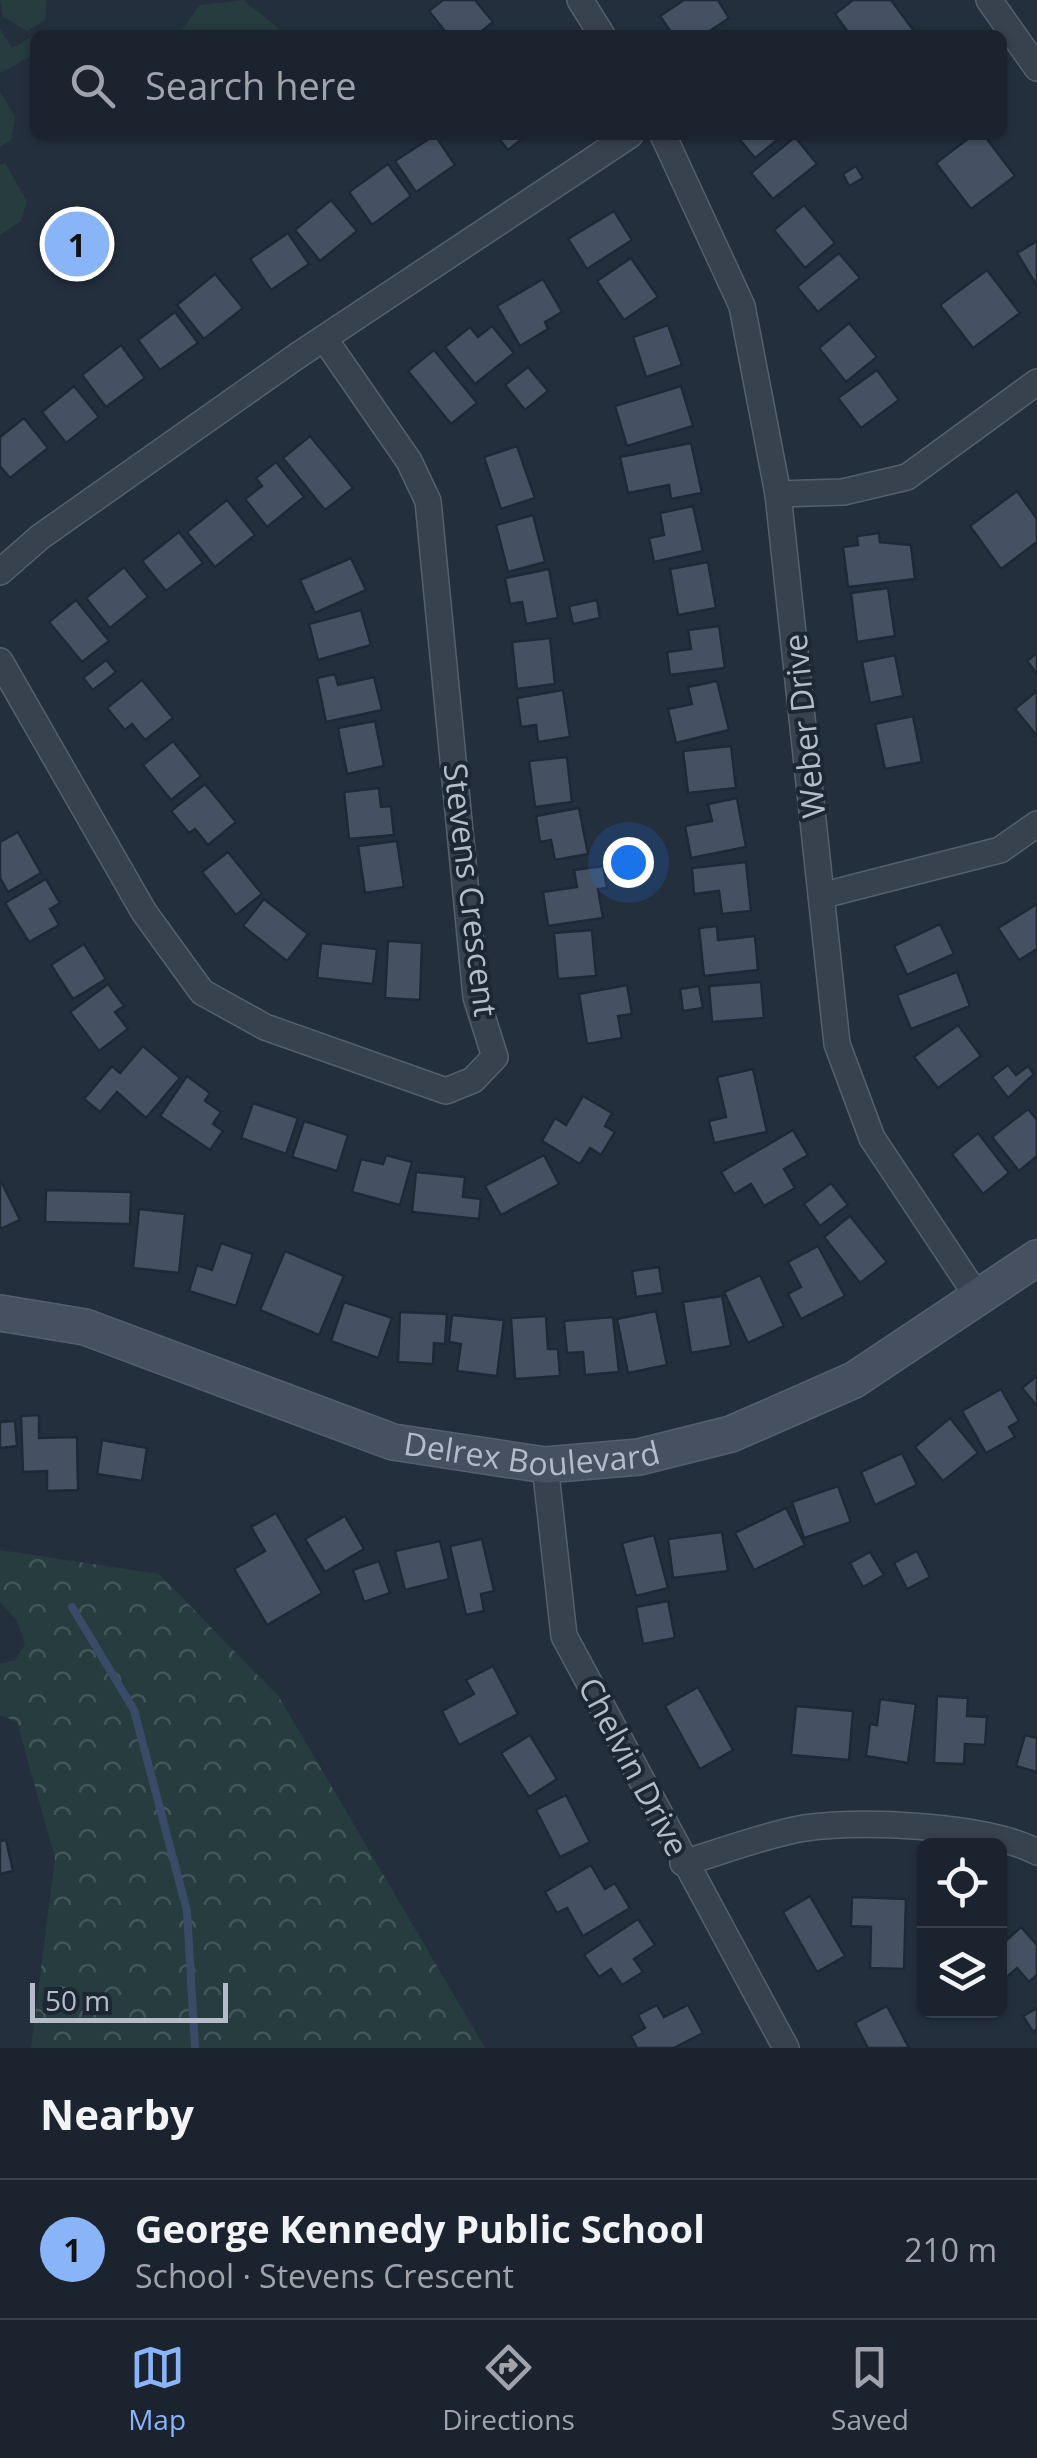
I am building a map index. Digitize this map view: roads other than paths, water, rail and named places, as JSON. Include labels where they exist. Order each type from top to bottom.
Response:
[{"type":"street","points":[[580,0],[599,30]]},
{"type":"street","points":[[989,0],[1037,68]]},
{"type":"street","points":[[0,572],[40,537],[623,140]]},
{"type":"street","name":"Weber Drive","points":[[664,140],[742,306],[778,494],[837,1044],[872,1138],[979,1299]]},
{"type":"street","name":"Stevens Crescent","points":[[0,661],[144,912],[202,992],[265,1027],[446,1091],[473,1080],[495,1058],[476,997],[428,501],[409,461],[326,340]]},
{"type":"street","points":[[778,494],[843,492],[907,477],[1037,382]]},
{"type":"street","points":[[824,895],[1000,850],[1037,824]]},
{"type":"street","name":"Delrex Boulevard","points":[[0,1313],[85,1327],[392,1442],[545,1465],[639,1456],[732,1434],[854,1380],[1037,1258]]},
{"type":"street","name":"Chelvin Drive","points":[[545,1465],[564,1636],[683,1864],[786,2048]]},
{"type":"street","points":[[683,1864],[797,1829],[929,1826],[1017,1842],[1037,1852]]},
{"type":"waterway","points":[[72,1607],[134,1710],[187,1911],[195,2048]]},
{"type":"place","name":"George Kennedy Public School","points":[[77,244]]}]
